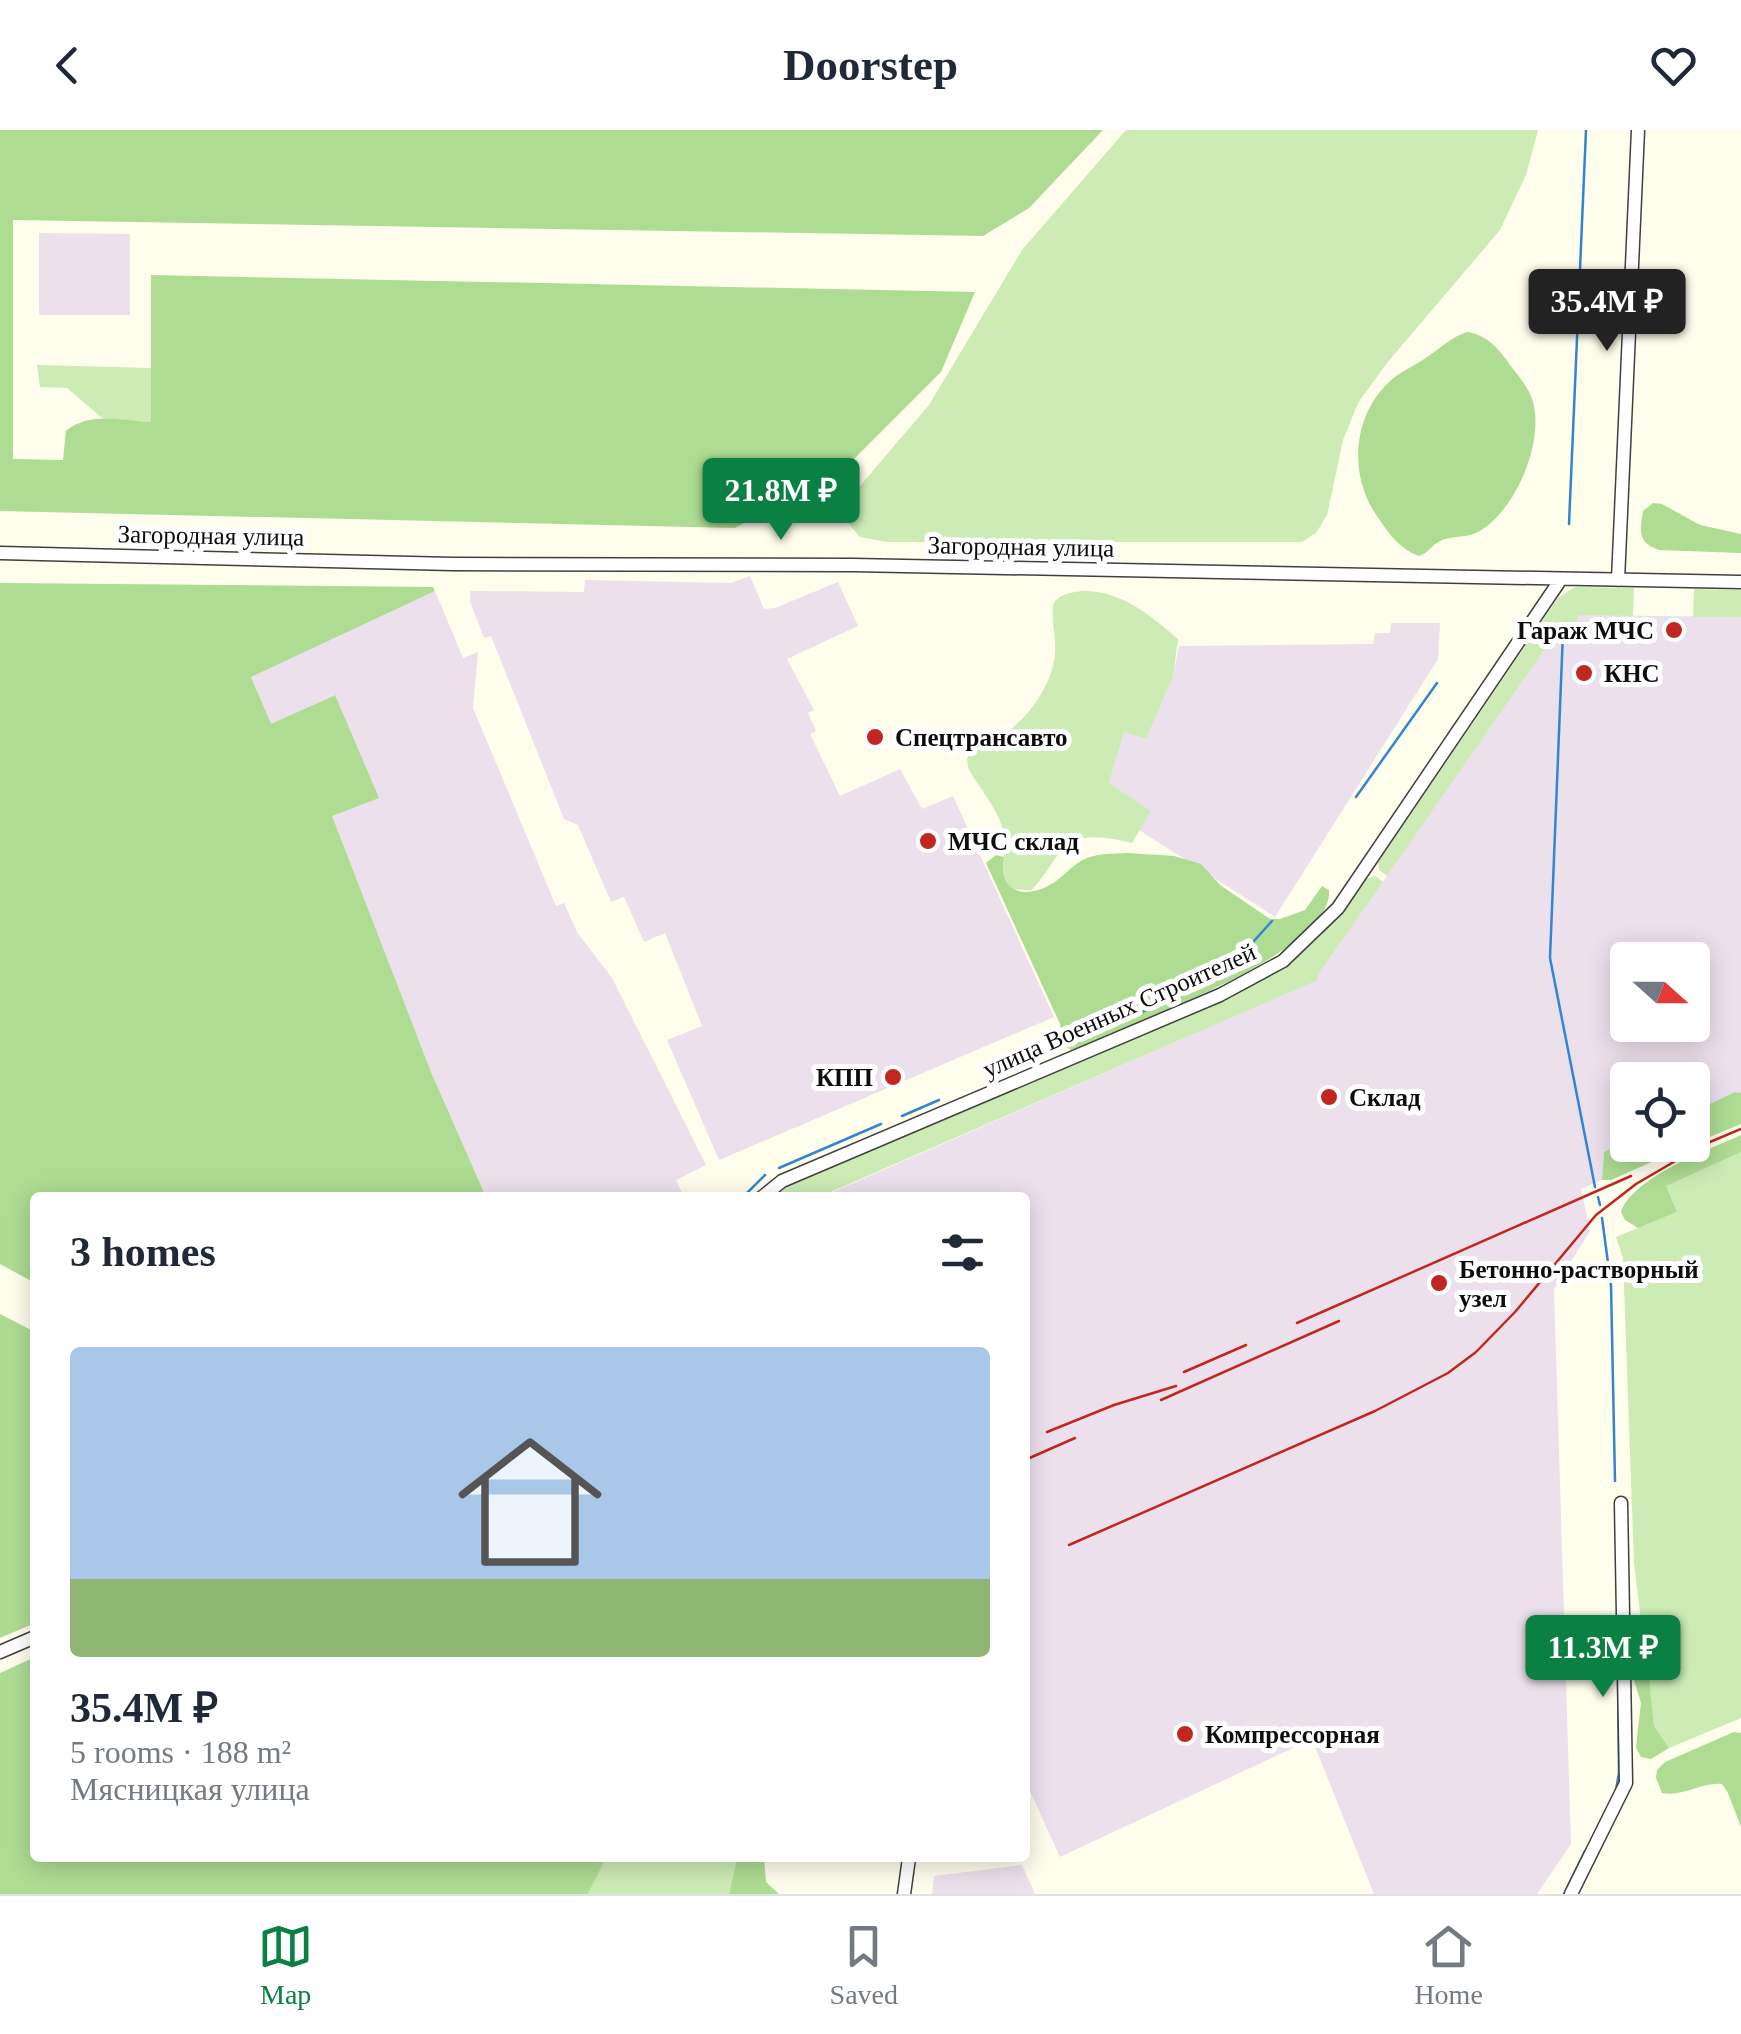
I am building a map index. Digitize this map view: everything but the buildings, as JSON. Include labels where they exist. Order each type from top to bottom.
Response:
[{"type":"street","points":[[1618,580],[1638,130]]},
{"type":"street","name":"Загородная улица","points":[[0,553],[452,564],[752,564],[1741,582]]},
{"type":"street","name":"улица Военных Строителей","points":[[768,1192],[782,1181],[1220,994],[1283,960],[1320,928],[1354,886],[1561,579]]},
{"type":"street","points":[[1572,1894],[1626,1782],[1621,1502]]},
{"type":"street","points":[[0,1652],[30,1639]]},
{"type":"street","points":[[904,1894],[908,1862]]},
{"type":"shaded area","points":[[39,233],[130,234],[130,315],[39,315]]},
{"type":"shaded area","points":[[750,576],[764,609],[838,582],[858,626],[787,659],[814,710],[808,713],[816,731],[810,734],[840,796],[900,769],[922,809],[953,796],[1054,1017],[719,1160],[667,1040],[702,1026],[665,933],[644,942],[624,897],[611,902],[578,825],[564,819],[491,636],[484,638],[470,602],[470,591],[584,592],[585,580],[731,583]]},
{"type":"shaded area","points":[[435,591],[463,658],[478,652],[473,708],[556,906],[564,903],[577,932],[612,978],[706,1165],[676,1180],[682,1192],[484,1192],[431,1072],[331,816],[334,695],[270,725],[251,676]]},
{"type":"shaded area","points":[[1577,615],[1741,617],[1741,1093],[1710,1105],[1710,1062],[1610,1062],[1610,1149],[1604,1152],[1602,1180],[1581,1189],[1590,1231],[1554,1289],[1571,1844],[1537,1894],[1374,1894],[1312,1739],[1060,1857],[1030,1791],[1030,1192],[833,1192],[1317,980],[1561,626],[1577,626]]},
{"type":"shaded area","points":[[1391,623],[1440,623],[1438,659],[1275,917],[1139,830],[1150,811],[1109,783],[1124,731],[1146,739],[1173,677],[1179,646],[1373,644],[1375,633],[1390,633]]},
{"type":"shaded area","points":[[1022,1865],[1035,1894],[932,1894],[934,1876]]},
{"type":"green space","points":[[0,130],[1103,130],[1029,208],[983,236],[13,220],[13,459],[63,460],[66,431],[86,421],[151,422],[151,275],[975,292],[941,372],[854,459],[735,528],[0,511]]},
{"type":"green space","points":[[1126,130],[1538,130],[1526,175],[1500,230],[1358,403],[1343,440],[1327,515],[1316,533],[1302,542],[887,542],[860,537],[849,524],[846,508],[860,486],[929,405],[1022,250]]},
{"type":"green space","points":[[1467,332],[1494,345],[1530,393],[1535,418],[1531,455],[1515,491],[1493,521],[1475,533],[1441,541],[1419,556],[1396,541],[1369,503],[1359,468],[1361,431],[1376,398],[1388,383]]},
{"type":"green space","points":[[37,365],[151,368],[152,422],[102,418],[67,388],[40,387]]},
{"type":"green space","points":[[1653,503],[1700,525],[1741,534],[1741,553],[1652,547],[1643,540],[1641,530],[1643,511]]},
{"type":"green space","points":[[0,583],[433,587],[435,591],[251,677],[271,724],[335,695],[379,798],[332,816],[431,1072],[484,1192],[30,1192],[30,1280],[0,1264]]},
{"type":"green space","points":[[1575,587],[1634,588],[1633,616],[1578,615],[1577,626],[1561,626],[1387,876],[1379,870],[1378,862],[1558,598]]},
{"type":"green space","points":[[1694,589],[1741,590],[1741,617],[1693,617]]},
{"type":"green space","points":[[1081,591],[1121,599],[1178,639],[1173,677],[1146,739],[1124,732],[1109,783],[1151,811],[1132,843],[1095,837],[1076,840],[1061,851],[1031,890],[1012,889],[1004,876],[1000,822],[968,768],[967,759],[977,747],[1009,731],[1034,705],[1047,684],[1054,661],[1053,605],[1061,596]]},
{"type":"green space","points":[[1127,853],[1174,856],[1201,864],[1220,885],[1270,919],[1305,910],[1322,886],[1329,890],[1324,910],[1308,930],[1254,968],[1099,1041],[1071,1050],[1064,1045],[1060,1024],[986,863],[996,855],[1004,857],[1008,884],[1028,892],[1053,883],[1087,858]]},
{"type":"green space","points":[[1375,876],[1383,882],[1317,976],[1318,980],[830,1192],[773,1192],[1259,982],[1305,949],[1366,879]]},
{"type":"green space","points":[[1741,1093],[1741,1124],[1710,1137],[1710,1104]]},
{"type":"green space","points":[[1741,1135],[1741,1152],[1666,1186],[1677,1212],[1638,1228],[1625,1220],[1621,1212],[1640,1187],[1682,1162],[1710,1162],[1710,1149]]},
{"type":"green space","points":[[1610,1149],[1610,1162],[1652,1162],[1611,1180],[1602,1180],[1604,1152]]},
{"type":"green space","points":[[1741,1152],[1741,1718],[1669,1748],[1654,1726],[1634,1563],[1623,1258],[1616,1237],[1677,1212],[1665,1186]]},
{"type":"green space","points":[[0,1314],[30,1329],[30,1625],[0,1638]]},
{"type":"green space","points":[[30,1659],[30,1862],[604,1862],[588,1894],[0,1894],[0,1673]]},
{"type":"green space","points":[[1638,1660],[1647,1660],[1654,1726],[1669,1748],[1651,1759],[1641,1757],[1636,1747],[1641,1703],[1632,1673]]},
{"type":"green space","points":[[1734,1732],[1741,1733],[1741,1827],[1722,1784],[1662,1793],[1656,1778],[1657,1770],[1665,1762]]},
{"type":"green space","points":[[604,1862],[736,1862],[729,1894],[588,1894]]},
{"type":"green space","points":[[736,1862],[764,1862],[766,1882],[779,1894],[729,1894]]},
{"type":"waterway","points":[[1569,524],[1586,130]]},
{"type":"waterway","points":[[1563,632],[1550,958],[1595,1187]]},
{"type":"waterway","points":[[1356,797],[1437,683]]},
{"type":"waterway","points":[[1056,1049],[1160,1004],[1183,985],[1245,951],[1272,921]]},
{"type":"waterway","points":[[996,1074],[1043,1054]]},
{"type":"waterway","points":[[902,1116],[939,1100]]},
{"type":"waterway","points":[[779,1168],[881,1124]]},
{"type":"waterway","points":[[748,1192],[765,1175]]},
{"type":"waterway","points":[[1598,1197],[1600,1205]]},
{"type":"waterway","points":[[1602,1218],[1611,1285],[1615,1481]]},
{"type":"waterway","points":[[1616,1790],[1618,1683]]},
{"type":"waterway","points":[[1564,1894],[1585,1851]]},
{"type":"railway","points":[[1710,1142],[1741,1129]]},
{"type":"railway","points":[[1069,1545],[1375,1411],[1448,1373],[1476,1352],[1515,1312],[1596,1215],[1636,1184],[1674,1162]]},
{"type":"railway","points":[[1297,1323],[1631,1176]]},
{"type":"railway","points":[[1161,1400],[1339,1321]]},
{"type":"railway","points":[[1184,1372],[1246,1345]]},
{"type":"railway","points":[[1047,1432],[1176,1386]]},
{"type":"railway","points":[[1030,1458],[1075,1438]]},
{"type":"place","name":"Гараж МЧС","points":[[1674,630]]},
{"type":"place","name":"КНС","points":[[1584,673]]},
{"type":"place","name":"Спецтрансавто","points":[[875,737]]},
{"type":"place","name":"МЧС склад","points":[[928,841]]},
{"type":"place","name":"КПП","points":[[893,1077]]},
{"type":"place","name":"Склад","points":[[1329,1097]]},
{"type":"place","name":"Бетонно-растворный узел","points":[[1439,1283]]},
{"type":"place","name":"Компрессорная","points":[[1185,1734]]}]
